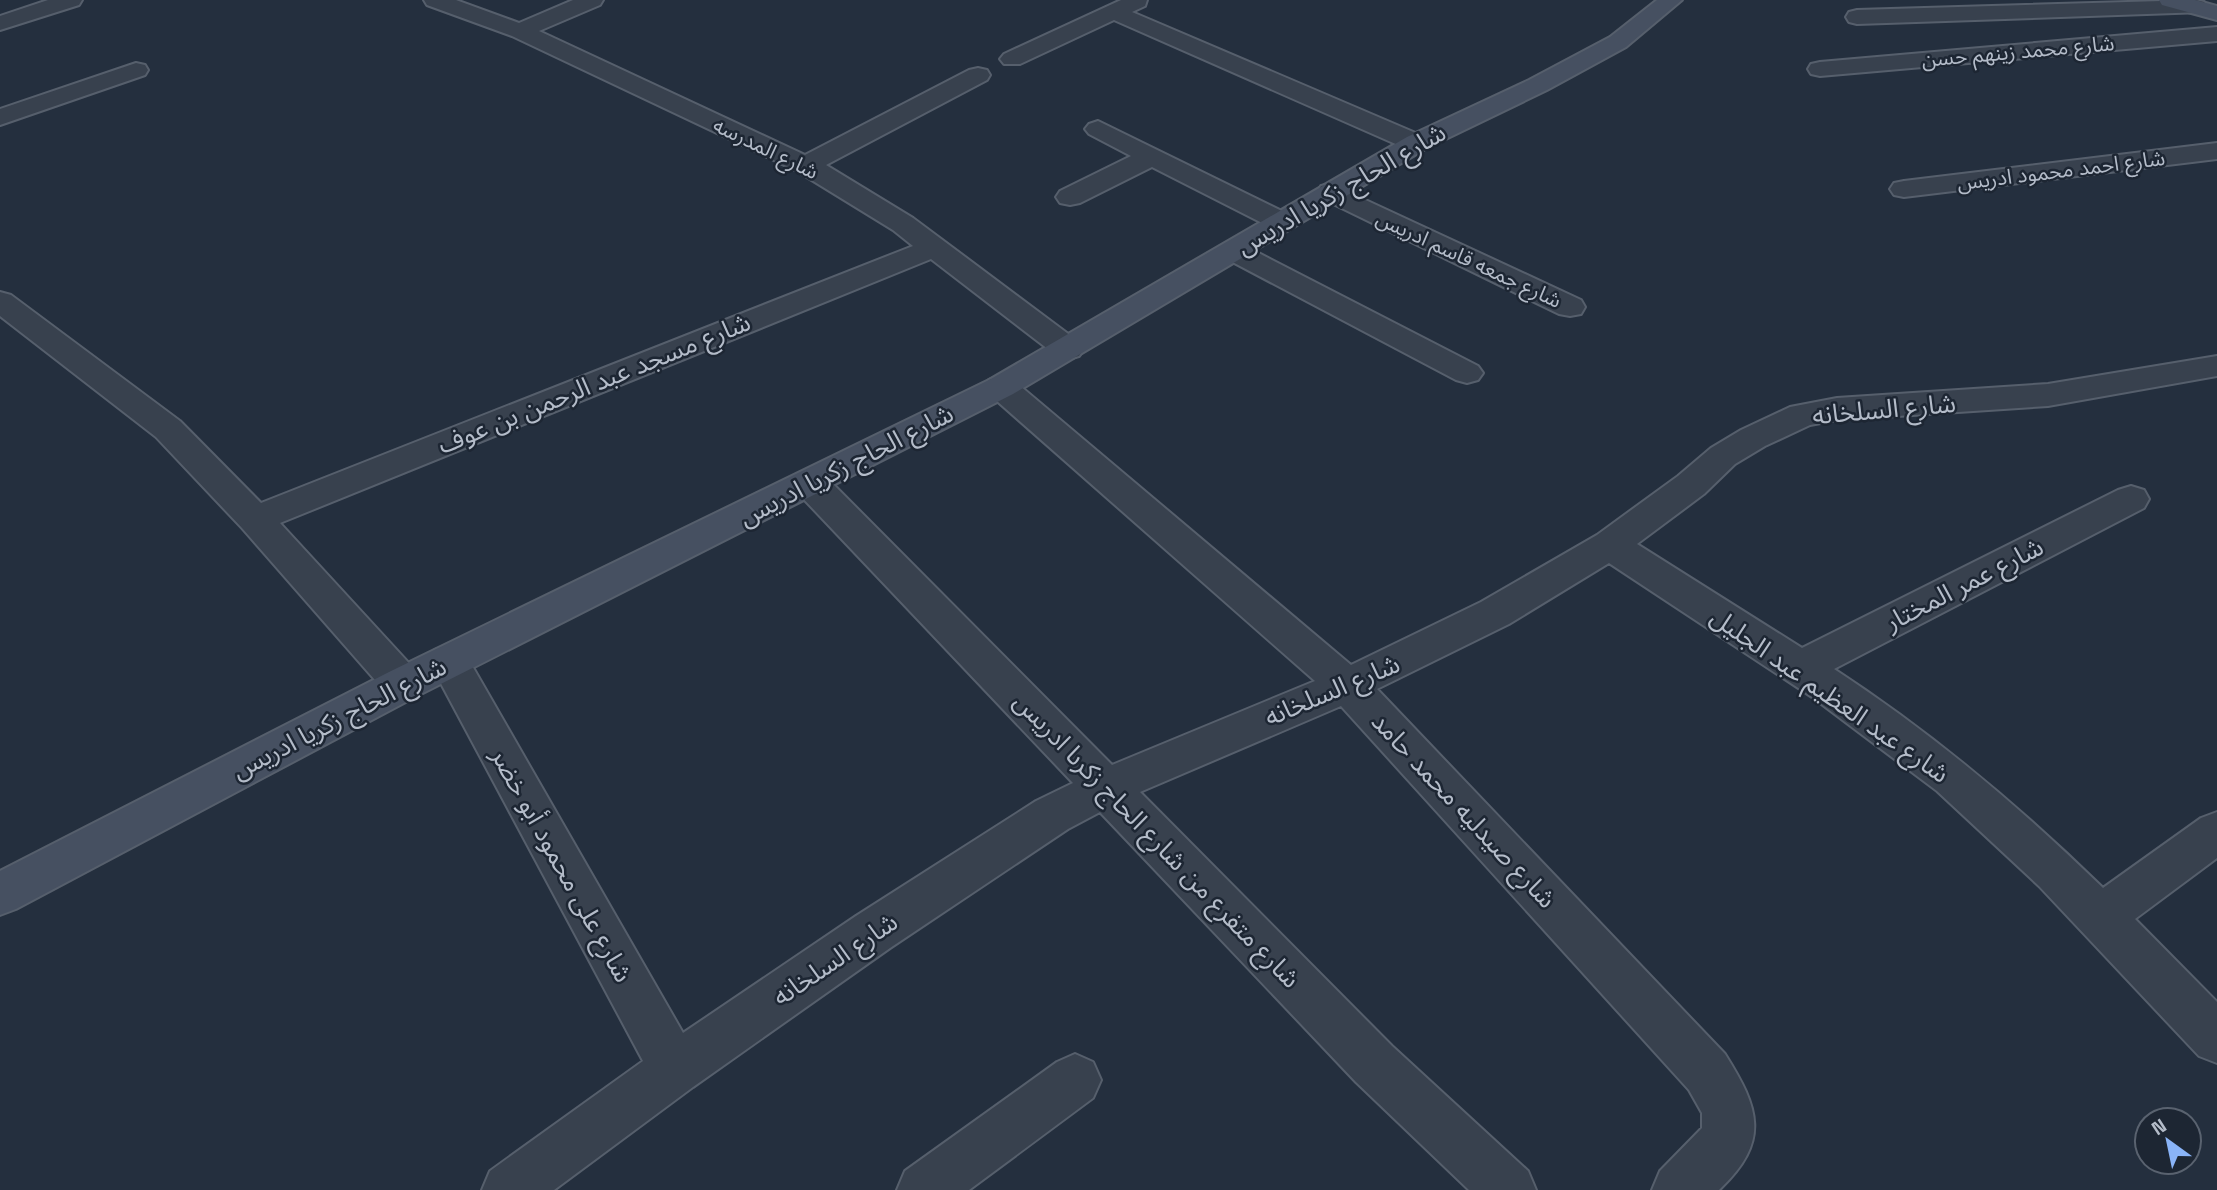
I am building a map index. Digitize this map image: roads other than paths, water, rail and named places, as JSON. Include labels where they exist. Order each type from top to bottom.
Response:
[{"type":"street","points":[[0,23],[71,0]]},
{"type":"street","name":"شارع المدرسه","points":[[435,0],[520,31],[806,165],[902,224],[1068,349]]},
{"type":"street","points":[[520,31],[592,0]]},
{"type":"street","points":[[1012,59],[1138,0]]},
{"type":"street","name":"شارع الحاج زكريا ادريس","points":[[0,894],[403,684],[1001,387],[1416,143],[1538,85],[1618,42],[1671,0]]},
{"type":"street","points":[[2170,0],[2207,10]]},
{"type":"street","points":[[1857,17],[2207,10]]},
{"type":"street","points":[[1114,12],[1416,143]]},
{"type":"street","name":"شارع محمد زينهم حسن","points":[[1820,69],[2217,34]]},
{"type":"street","points":[[0,117],[136,70]]},
{"type":"street","points":[[806,165],[978,75]]},
{"type":"street","points":[[1098,129],[1282,222]]},
{"type":"street","name":"شارع احمد محمود ادريس","points":[[1904,189],[2217,151]]},
{"type":"street","points":[[1070,197],[1152,156]]},
{"type":"street","name":"شارع جمعه قاسم ادريس","points":[[1331,192],[1570,307]]},
{"type":"street","name":"شارع مسجد عبد الرحمن بن عوف","points":[[255,519],[933,248]]},
{"type":"street","points":[[1233,251],[1467,373]]},
{"type":"street","points":[[0,301],[168,429],[255,519],[403,684]]},
{"type":"street","name":"شارع السلخانه","points":[[509,1190],[675,1069],[1052,815],[1106,787],[1347,685],[1496,613],[1609,545],[1691,485],[1723,456],[1753,438],[1802,415],[1837,409],[2048,395],[2217,366]]},
{"type":"street","name":"شارع صيدليه محمد حامد","points":[[1001,387],[1347,685],[1707,1072],[1728,1112],[1729,1136],[1716,1154],[1679,1190]]},
{"type":"street","name":"شارع متفرع من شارع الحاج زكرىا ادريس","points":[[810,483],[1374,1064],[1509,1190]]},
{"type":"street","name":"شارع عمر المختار","points":[[1798,669],[2130,499]]},
{"type":"street","name":"شارع عبد العظيم عبد الجليل","points":[[1609,545],[1878,722],[1952,778],[2026,844],[2217,1038]]},
{"type":"street","name":"شارع على محمود أبو خضر","points":[[449,661],[675,1069]]},
{"type":"street","points":[[2099,918],[2217,832]]},
{"type":"street","points":[[924,1190],[1075,1080]]}]
